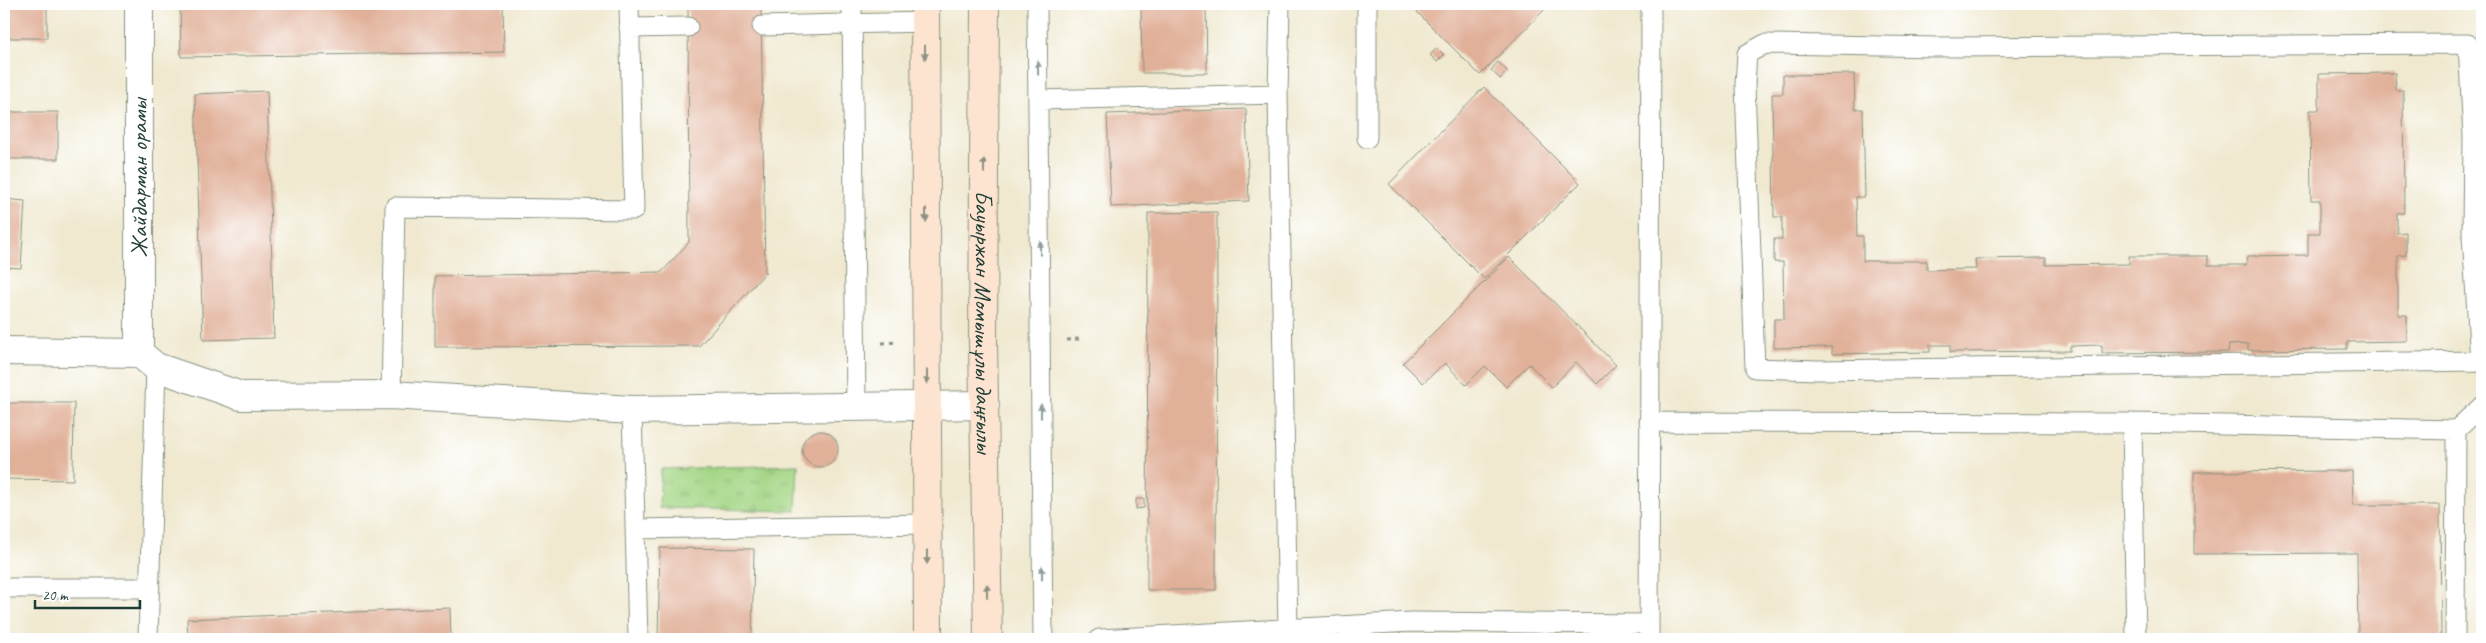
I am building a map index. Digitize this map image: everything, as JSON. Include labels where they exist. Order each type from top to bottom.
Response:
[{"type":"main road","name":"Бауыржан Момышұлы даңғылы","points":[[985,4],[985,405],[988,639]]},
{"type":"main road","points":[[925,13],[928,639]]},
{"type":"street","name":"Жайдарман орамы","points":[[139,4],[148,360]]},
{"type":"street","points":[[4,351],[148,360],[241,396],[391,395],[632,410],[927,408],[985,405]]},
{"type":"lane","points":[[391,395],[395,207],[634,210],[628,4]]},
{"type":"lane","points":[[852,4],[856,408]]},
{"type":"lane","points":[[1037,4],[1043,639]]},
{"type":"lane","points":[[1280,4],[1278,94],[1288,630]]},
{"type":"lane","points":[[1367,4],[1367,138]]},
{"type":"lane","points":[[1099,639],[1412,622],[1649,632],[1651,4]]},
{"type":"lane","points":[[762,26],[853,24],[925,13]]},
{"type":"lane","points":[[629,28],[688,27]]},
{"type":"lane","points":[[1765,44],[1937,47],[2475,44],[2472,235],[2481,362],[1818,370],[1755,368],[1745,84],[1747,54],[1765,44]]},
{"type":"lane","points":[[1038,100],[1278,94]]},
{"type":"lane","points":[[148,360],[150,588],[148,639]]},
{"type":"lane","points":[[1649,422],[2132,423],[2456,430],[2482,406]]},
{"type":"lane","points":[[632,410],[638,639]]},
{"type":"lane","points":[[2132,423],[2136,639]]},
{"type":"lane","points":[[2455,639],[2456,430]]},
{"type":"lane","points":[[635,529],[927,524]]},
{"type":"lane","points":[[4,588],[150,588]]},
{"type":"green space","points":[[798,465],[796,511],[659,508],[661,469]]},
{"type":"building","points":[[4,4],[47,4],[47,38],[4,38]]},
{"type":"building","points":[[180,4],[503,4],[504,52],[181,57]]},
{"type":"building","points":[[688,4],[761,4],[765,273],[699,346],[435,347],[435,276],[662,272],[689,242]]},
{"type":"building","points":[[1141,4],[1206,4],[1207,73],[1142,73]]},
{"type":"building","points":[[1409,4],[1550,4],[1480,75]]},
{"type":"building","points":[[1437,48],[1444,55],[1437,62],[1430,55]]},
{"type":"building","points":[[1498,62],[1507,71],[1500,79],[1491,70]]},
{"type":"building","points":[[2395,73],[2396,90],[2403,90],[2404,213],[2397,213],[2397,233],[2406,232],[2406,255],[2398,256],[2398,315],[2407,315],[2407,341],[2347,342],[2347,349],[2248,350],[2248,344],[2229,345],[2228,352],[2102,353],[2102,345],[2070,346],[2070,351],[1950,352],[1950,345],[1930,345],[1930,352],[1832,354],[1832,347],[1774,348],[1774,319],[1784,319],[1783,262],[1774,262],[1774,239],[1782,239],[1782,217],[1774,217],[1772,94],[1783,94],[1783,75],[1854,74],[1855,109],[1863,109],[1865,197],[1856,197],[1857,236],[1863,236],[1863,261],[1927,261],[1927,270],[1976,269],[1975,259],[2046,258],[2046,265],[2129,264],[2129,256],[2208,256],[2208,265],[2246,265],[2247,256],[2308,255],[2308,233],[2320,233],[2320,200],[2311,200],[2310,110],[2319,110],[2319,74]]},
{"type":"building","points":[[1484,87],[1580,183],[1484,279],[1389,184]]},
{"type":"building","points":[[267,91],[274,338],[203,340],[195,94]]},
{"type":"building","points":[[1246,109],[1249,201],[1111,207],[1107,114]]},
{"type":"building","points":[[4,112],[58,112],[58,159],[4,159]]},
{"type":"building","points":[[4,199],[25,201],[21,268],[4,267]]},
{"type":"building","points":[[1217,212],[1216,590],[1147,590],[1148,213]]},
{"type":"building","points":[[1509,257],[1616,365],[1597,384],[1576,362],[1552,387],[1529,364],[1506,387],[1485,366],[1466,385],[1445,363],[1423,383],[1403,363]]},
{"type":"building","points":[[4,403],[74,403],[73,480],[4,479]]},
{"type":"building","points":[[820,431],[827,432],[833,436],[837,442],[837,456],[833,462],[827,466],[820,467],[813,466],[807,462],[803,456],[802,449],[803,442],[807,436],[813,432]]},
{"type":"building","points":[[2352,471],[2353,505],[2440,505],[2441,639],[2358,639],[2357,553],[2194,554],[2194,472]]},
{"type":"building","points":[[1136,499],[1144,499],[1144,508],[1136,509]]},
{"type":"building","points":[[660,548],[754,549],[752,639],[658,639]]},
{"type":"building","points":[[450,608],[451,639],[188,639],[187,619]]}]
